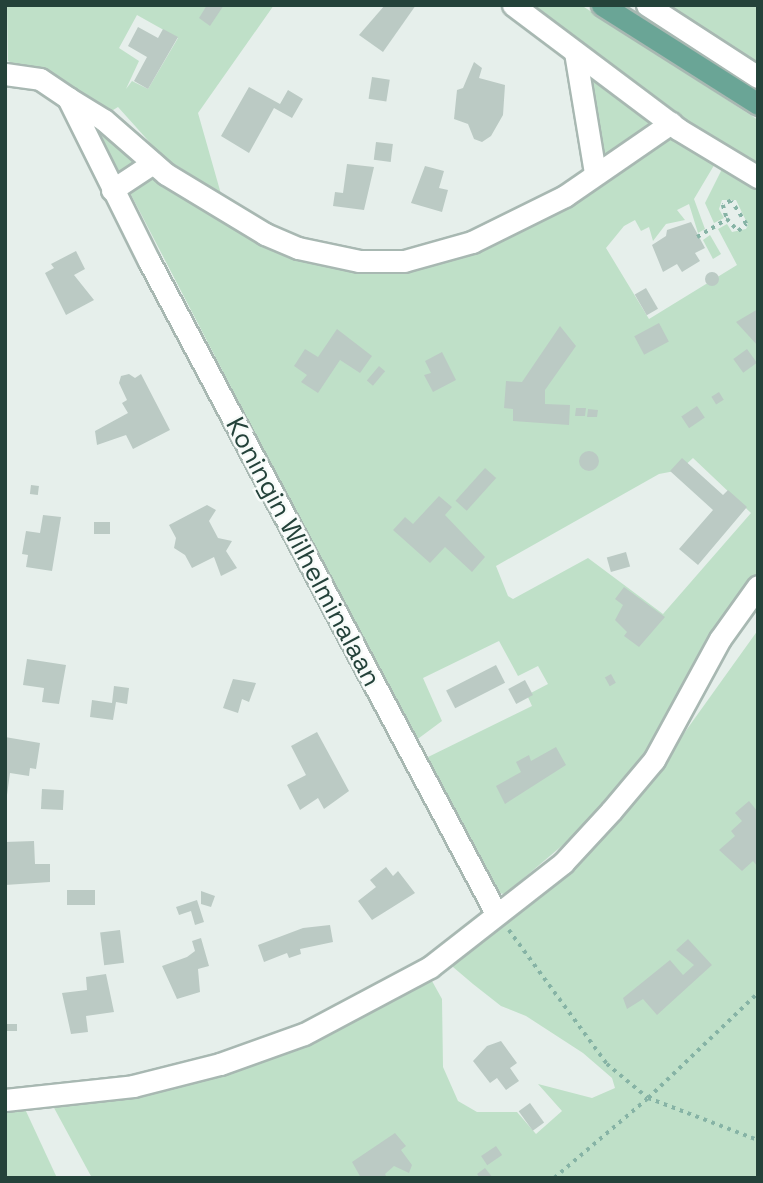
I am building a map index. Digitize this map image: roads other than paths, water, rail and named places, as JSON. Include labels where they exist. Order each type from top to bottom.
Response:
[{"type":"main road","points":[[602,5],[758,104]]},
{"type":"street","points":[[513,5],[671,123],[758,177]]},
{"type":"street","points":[[647,5],[758,77]]},
{"type":"street","points":[[575,52],[595,173]]},
{"type":"street","points":[[5,74],[40,79],[104,120],[153,163],[265,234],[298,248],[359,261],[404,261],[472,242],[565,196],[671,123]]},
{"type":"street","name":"Koningin Wilhelminalaan","points":[[68,98],[112,190],[496,913]]},
{"type":"street","points":[[112,190],[153,163]]},
{"type":"street","points":[[5,1100],[133,1086],[220,1064],[304,1034],[430,967],[563,863],[654,760],[720,639],[758,586]]}]
